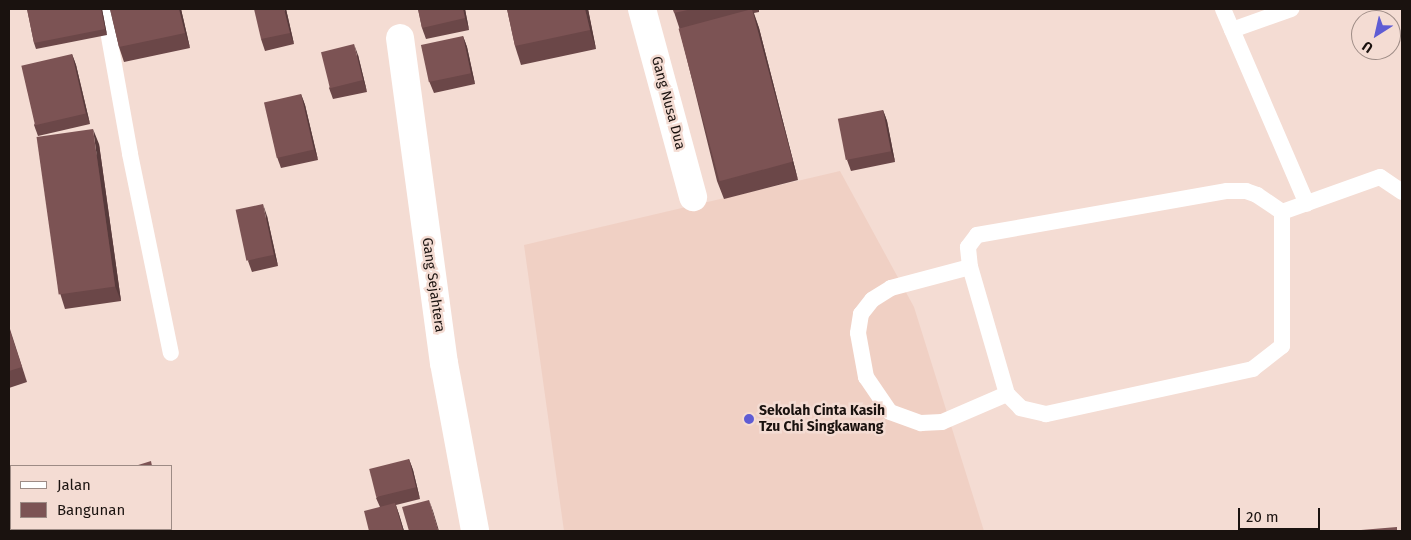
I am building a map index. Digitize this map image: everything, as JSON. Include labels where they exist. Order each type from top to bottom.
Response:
[{"type":"street","name":"Gang Nusa Dua","points":[[642,9],[693,197]]},
{"type":"street","name":"Gang Sejahtera","points":[[400,38],[444,363],[475,531]]},
{"type":"lane","points":[[104,9],[130,154],[171,353]]},
{"type":"lane","points":[[1223,9],[1306,204]]},
{"type":"lane","points":[[1232,30],[1291,9]]},
{"type":"lane","points":[[1282,212],[1380,177],[1402,192]]},
{"type":"lane","points":[[1227,191],[1246,191],[1257,195],[1282,212],[1282,346],[1269,359],[1254,369],[1046,414],[1021,408],[1007,394],[970,267],[968,247],[977,235],[992,230],[1227,191]]},
{"type":"lane","points":[[970,267],[891,288],[872,300],[862,314],[858,333],[866,376],[890,412],[921,423],[942,422],[1007,394]]},
{"type":"shaded area","name":"Sekolah Cinta Kasih Tzu Chi Singkawang","points":[[840,171],[914,307],[984,531],[564,531],[524,245]]},
{"type":"building","points":[[27,9],[101,9],[105,29],[34,43]]},
{"type":"building","points":[[110,9],[179,9],[185,33],[119,47]]},
{"type":"building","points":[[254,9],[284,9],[290,33],[261,39]]},
{"type":"building","points":[[418,9],[463,9],[465,18],[422,28]]},
{"type":"building","points":[[507,9],[585,9],[590,30],[515,46]]},
{"type":"building","points":[[673,9],[692,9],[674,13]]},
{"type":"building","points":[[752,9],[793,162],[719,181],[679,29]]},
{"type":"building","points":[[463,36],[471,73],[429,82],[421,45]]},
{"type":"building","points":[[354,44],[363,80],[330,88],[321,52]]},
{"type":"building","points":[[72,54],[86,113],[35,125],[21,66]]},
{"type":"building","points":[[301,94],[314,150],[277,158],[264,103]]},
{"type":"building","points":[[883,110],[891,151],[846,160],[838,119]]},
{"type":"building","points":[[93,129],[115,286],[59,294],[37,137]]},
{"type":"building","points":[[263,204],[274,255],[246,261],[236,210]]},
{"type":"building","points":[[9,328],[22,367],[9,371]]},
{"type":"building","points":[[409,459],[416,487],[376,497],[369,469]]},
{"type":"building","points":[[151,461],[152,465],[138,465]]},
{"type":"building","points":[[429,500],[438,530],[409,531],[402,507]]},
{"type":"building","points":[[395,503],[403,531],[369,531],[364,511]]},
{"type":"building","points":[[9,522],[10,530],[66,531],[9,531]]},
{"type":"building","points":[[1397,527],[1397,531],[1349,531]]},
{"type":"place","name":"Sekolah Cinta Kasih Tzu Chi Singkawang","points":[[749,419]]}]
